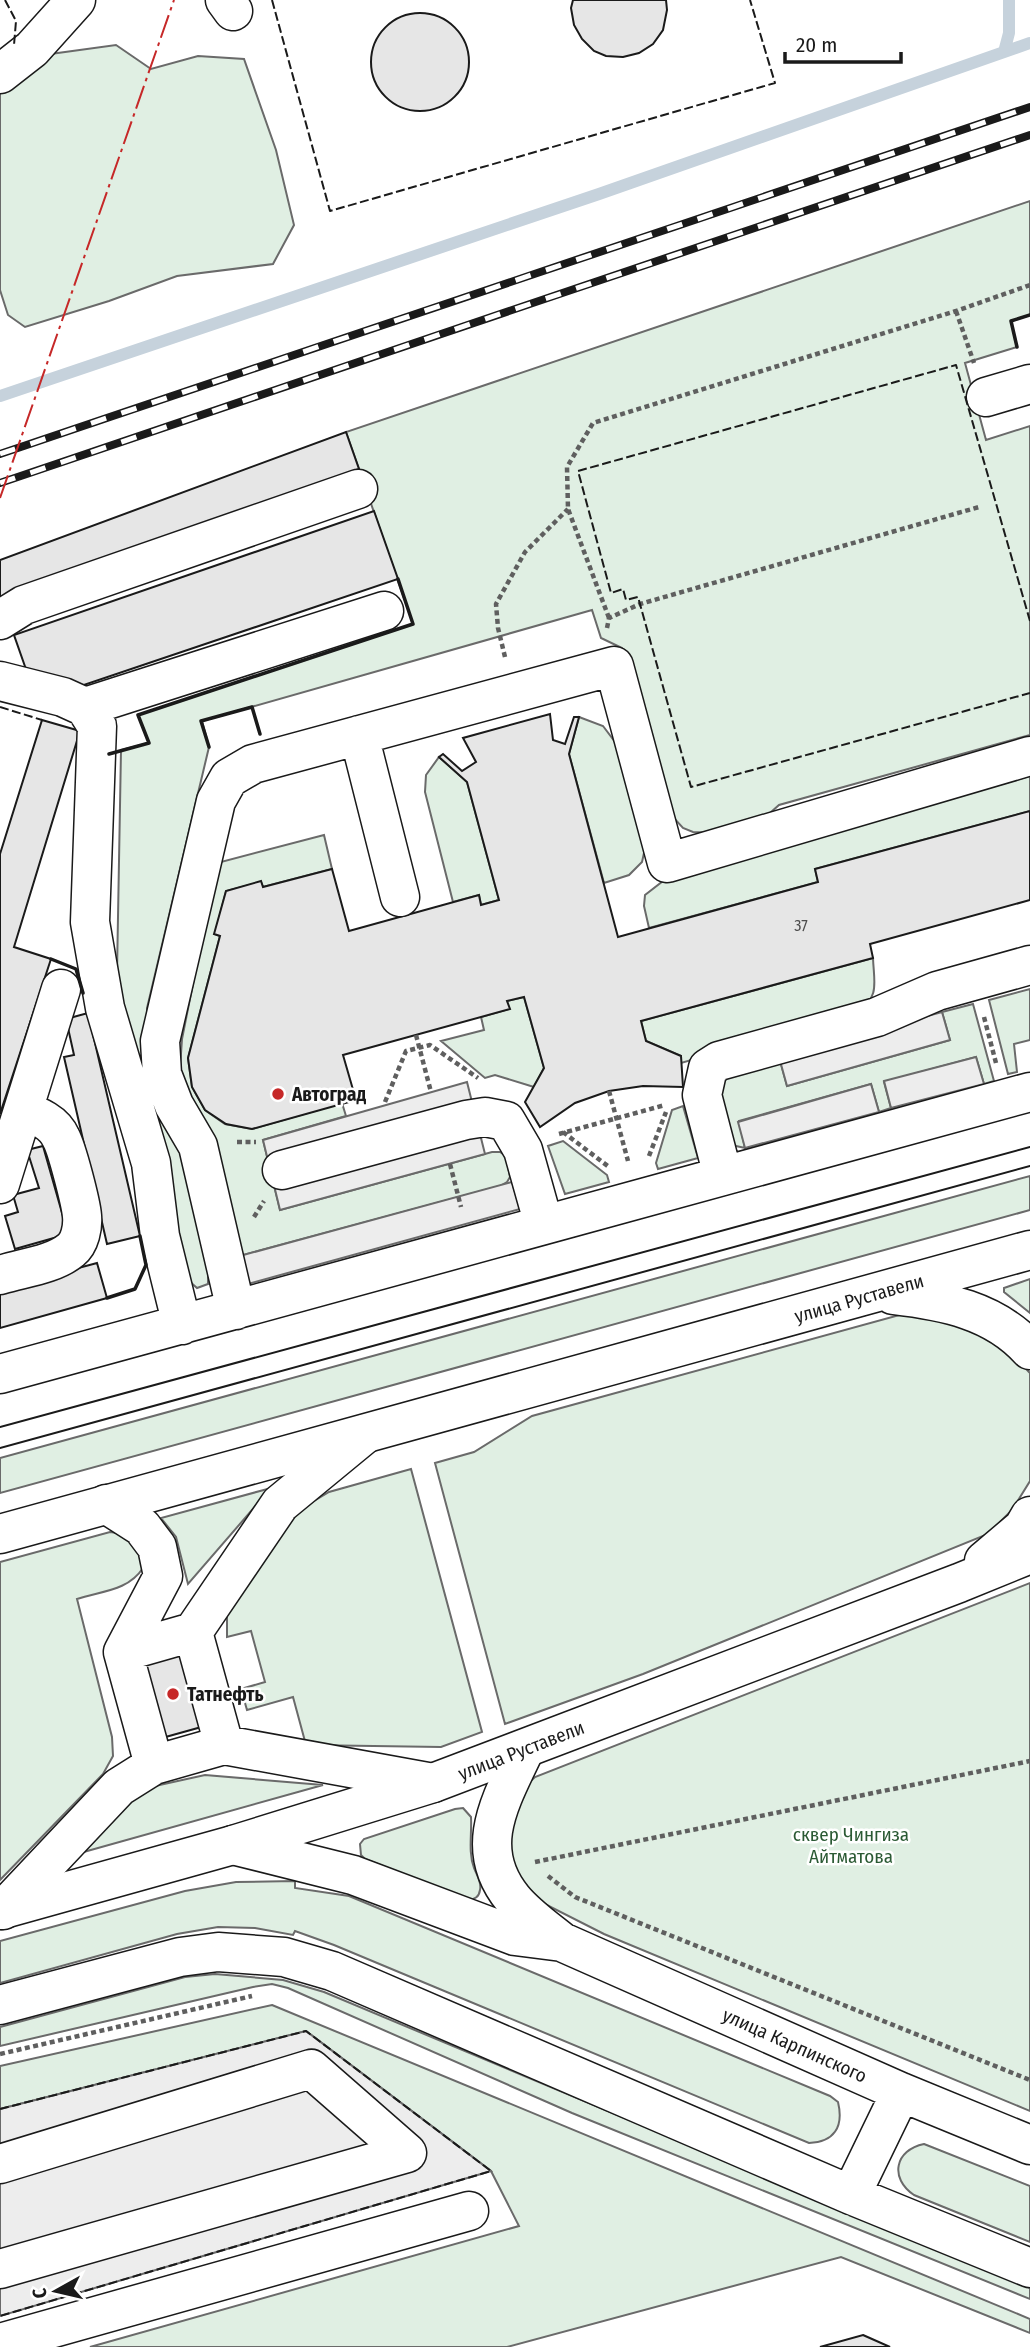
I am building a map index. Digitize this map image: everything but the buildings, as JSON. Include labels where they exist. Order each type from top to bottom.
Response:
[{"type":"street","points":[[0,74],[32,49],[76,0]]},
{"type":"street","points":[[986,397],[1030,384]]},
{"type":"street","points":[[0,620],[24,605],[358,489]]},
{"type":"street","points":[[85,707],[384,611]]},
{"type":"street","points":[[236,1310],[198,1146],[174,1105],[166,1084],[160,1041],[216,802],[229,778],[253,764],[614,666],[667,863],[1030,756]]},
{"type":"street","points":[[0,681],[63,697],[85,707],[97,726],[90,922],[96,965],[105,1008],[151,1163],[160,1236],[182,1325]]},
{"type":"street","points":[[359,735],[400,898]]},
{"type":"street","points":[[723,1176],[702,1095],[708,1068],[719,1061],[877,1017],[937,991],[1030,965]]},
{"type":"street","points":[[0,1184],[61,989]]},
{"type":"street","points":[[0,1374],[1018,1096]]},
{"type":"street","points":[[0,1275],[57,1259],[72,1249],[80,1236],[82,1216],[61,1137],[51,1124],[37,1115],[23,1111]]},
{"type":"street","points":[[282,1170],[485,1117],[514,1135],[544,1225]]},
{"type":"street","name":"улица Руставели","points":[[0,1534],[1030,1250]]},
{"type":"street","points":[[878,1293],[946,1302],[983,1315],[1018,1336],[1030,1350]]},
{"type":"street","points":[[123,1652],[193,1632],[280,1504],[365,1434]]},
{"type":"street","points":[[106,1504],[142,1527],[157,1547],[163,1576],[123,1652],[154,1765]]},
{"type":"street","points":[[959,1583],[1023,1528],[1030,1516]]},
{"type":"street","name":"улица Руставели","points":[[1,1910],[233,1845],[433,1783],[1030,1554]]},
{"type":"street","points":[[193,1632],[224,1745]]},
{"type":"street","points":[[1,1910],[120,1787],[154,1765],[224,1745],[433,1783]]},
{"type":"street","name":"улица Карпинского","points":[[525,1749],[493,1823],[491,1849],[498,1877],[514,1900],[562,1942]]},
{"type":"street","name":"улица Карпинского","points":[[233,1845],[353,1875],[515,1936],[562,1942],[901,2092],[1030,2145]]},
{"type":"street","points":[[0,2005],[180,1957],[218,1952],[284,1957],[332,1971],[851,2195],[1030,2268]]},
{"type":"street","points":[[0,2164],[312,2069],[407,2153],[0,2269]]},
{"type":"street","points":[[851,2195],[901,2092]]},
{"type":"street","points":[[0,2343],[470,2211]]},
{"type":"path","points":[[614,666],[607,631],[610,618],[568,509],[568,467],[593,423],[956,311],[1030,285]]},
{"type":"path","points":[[956,311],[986,397]]},
{"type":"path","points":[[610,618],[640,604],[979,507]]},
{"type":"path","points":[[515,693],[498,628],[496,604],[525,552],[568,509]]},
{"type":"path","points":[[975,980],[1018,1096]]},
{"type":"path","points":[[416,1035],[470,1245]]},
{"type":"path","points":[[393,1140],[384,1104],[406,1051],[430,1045],[482,1081],[514,1135],[563,1132],[669,1105],[648,1161]]},
{"type":"path","points":[[609,1091],[628,1163]]},
{"type":"path","points":[[563,1132],[613,1170]]},
{"type":"path","points":[[198,1146],[221,1141],[275,1143],[282,1170]]},
{"type":"path","points":[[1030,1760],[531,1863],[575,1897],[1030,2080]]},
{"type":"path","points":[[0,2054],[261,1994]]},
{"type":"green space","points":[[116,45],[151,69],[198,56],[244,59],[276,150],[294,225],[273,264],[177,276],[25,327],[8,315],[0,290],[0,87],[36,56]]},
{"type":"green space","points":[[1030,201],[1030,315],[1011,321],[1017,347],[965,363],[986,440],[1030,426],[1030,735],[779,805],[761,821],[715,833],[693,832],[683,828],[672,816],[622,648],[601,638],[592,610],[202,721],[209,747],[147,1008],[147,1060],[188,1160],[208,1267],[208,1284],[197,1288],[188,1280],[126,1031],[117,973],[121,750],[149,743],[138,715],[413,624],[346,432]]},
{"type":"green space","points":[[579,717],[603,726],[615,742],[646,844],[642,862],[629,875],[604,883],[569,754]]},
{"type":"green space","points":[[439,757],[467,782],[499,900],[481,905],[479,895],[453,902],[425,792],[426,775]]},
{"type":"green space","points":[[1030,776],[1030,811],[815,869],[818,882],[649,928],[644,906],[645,895],[667,878]]},
{"type":"green space","points":[[324,835],[332,869],[263,887],[261,882],[226,891],[215,934],[220,936],[188,1058],[192,1087],[205,1110],[225,1124],[252,1129],[342,1103],[346,1116],[263,1140],[280,1210],[492,1152],[500,1152],[506,1156],[510,1177],[500,1186],[236,1257],[185,1094],[180,1068],[182,1039],[217,863]]},
{"type":"green space","points":[[873,958],[873,995],[858,1013],[681,1063],[681,1056],[646,1041],[641,1021]]},
{"type":"green space","points":[[1030,989],[1030,1040],[1014,1044],[1017,1072],[1008,1074],[989,1000]]},
{"type":"green space","points":[[524,997],[544,1068],[534,1087],[495,1075],[485,1078],[441,1041],[484,1030],[481,1017],[509,1009],[507,1001]]},
{"type":"green space","points":[[973,1004],[994,1081],[984,1084],[976,1057],[884,1082],[891,1108],[879,1112],[871,1084],[739,1121],[745,1148],[736,1146],[729,1140],[718,1098],[726,1073],[779,1057],[787,1086],[950,1040],[942,1012]]},
{"type":"green space","points":[[683,1106],[698,1158],[658,1169],[656,1163],[672,1110]]},
{"type":"green space","points":[[563,1141],[607,1175],[609,1182],[565,1194],[548,1146]]},
{"type":"green space","points":[[1030,1176],[1030,1210],[0,1493],[0,1458]]},
{"type":"green space","points":[[1030,1279],[1030,1313],[1004,1292],[1004,1288]]},
{"type":"green space","points":[[903,1314],[944,1322],[983,1336],[1007,1350],[1030,1373],[1030,1481],[1012,1510],[988,1534],[643,1674],[505,1724],[435,1463],[474,1452],[532,1416]]},
{"type":"green space","points":[[411,1469],[482,1732],[441,1747],[306,1745],[293,1697],[247,1710],[241,1689],[265,1682],[251,1631],[227,1637],[227,1601],[294,1517],[309,1504],[329,1492]]},
{"type":"green space","points":[[271,1488],[188,1584],[176,1537],[161,1518]]},
{"type":"green space","points":[[110,1532],[125,1534],[137,1540],[143,1568],[137,1576],[122,1586],[77,1599],[112,1737],[113,1756],[103,1774],[0,1880],[0,1562]]},
{"type":"green space","name":"сквер Чингиза Айтматова","points":[[1030,1583],[1030,2111],[604,1934],[527,1895],[510,1873],[505,1819],[518,1793],[535,1777]]},
{"type":"green space","points":[[205,1775],[323,1785],[73,1855],[146,1788]]},
{"type":"green space","points":[[463,1808],[471,1817],[471,1856],[480,1884],[478,1896],[475,1898],[469,1900],[365,1859],[361,1855],[360,1844],[364,1839]]},
{"type":"green space","points":[[295,1881],[295,1888],[349,1896],[830,2096],[838,2102],[838,2126],[825,2140],[809,2143],[295,1931],[293,1935],[255,1928],[218,1927],[177,1934],[0,1983],[0,1941],[185,1891],[236,1882]]},
{"type":"green space","points":[[215,1974],[283,1980],[324,1992],[1030,2288],[1030,2299],[572,2113],[288,1988],[272,1984],[0,2046],[0,2027],[185,1977]]},
{"type":"green space","points":[[272,2005],[1030,2319],[1030,2333],[841,2257],[507,2347],[90,2347],[519,2226],[491,2171],[306,2031],[0,2109],[0,2066]]},
{"type":"green space","points":[[924,2144],[1030,2186],[1030,2242],[914,2195],[906,2188],[901,2181],[899,2165],[907,2152]]},
{"type":"shaded area","points":[[942,1012],[950,1040],[787,1086],[779,1057]]},
{"type":"shaded area","points":[[976,1057],[984,1084],[891,1108],[884,1081]]},
{"type":"shaded area","points":[[467,1082],[485,1154],[280,1210],[263,1140]]},
{"type":"shaded area","points":[[871,1084],[879,1112],[745,1148],[738,1122]]},
{"type":"shaded area","points":[[512,1182],[520,1209],[244,1285],[236,1257]]},
{"type":"shaded area","points":[[306,2031],[491,2171],[0,2316],[0,2109]]},
{"type":"waterway","points":[[1004,52],[1009,33],[1009,0]]},
{"type":"waterway","points":[[0,396],[599,194],[1030,43]]},
{"type":"tram line","points":[[0,1427],[1030,1147]]},
{"type":"tram line","points":[[0,1448],[1030,1166]]},
{"type":"railway","points":[[0,454],[1030,107]]},
{"type":"railway","points":[[0,483],[1030,135]]},
{"type":"fence","points":[[5,0],[16,21],[14,45]]},
{"type":"fence","points":[[272,0],[330,211],[775,83],[750,0]]},
{"type":"fence","points":[[1030,621],[956,365],[578,471],[611,593],[623,589],[626,600],[638,597],[691,787],[1030,693]]},
{"type":"fence","points":[[0,707],[42,720]]},
{"type":"fence","points":[[0,2109],[306,2031],[491,2171],[0,2316]]},
{"type":"wall","points":[[1017,347],[1011,321],[1030,315]]},
{"type":"wall","points":[[109,754],[149,743],[138,715],[413,624],[398,579]]},
{"type":"wall","points":[[209,747],[201,721],[252,707],[260,734]]},
{"type":"wall","points":[[51,959],[76,969],[83,993]]},
{"type":"wall","points":[[107,1298],[135,1289],[146,1265],[140,1236]]},
{"type":"power","points":[[0,498],[174,0]]},
{"type":"place","name":"Автоград","points":[[278,1094]]},
{"type":"place","name":"Татнефть","points":[[173,1694]]}]
